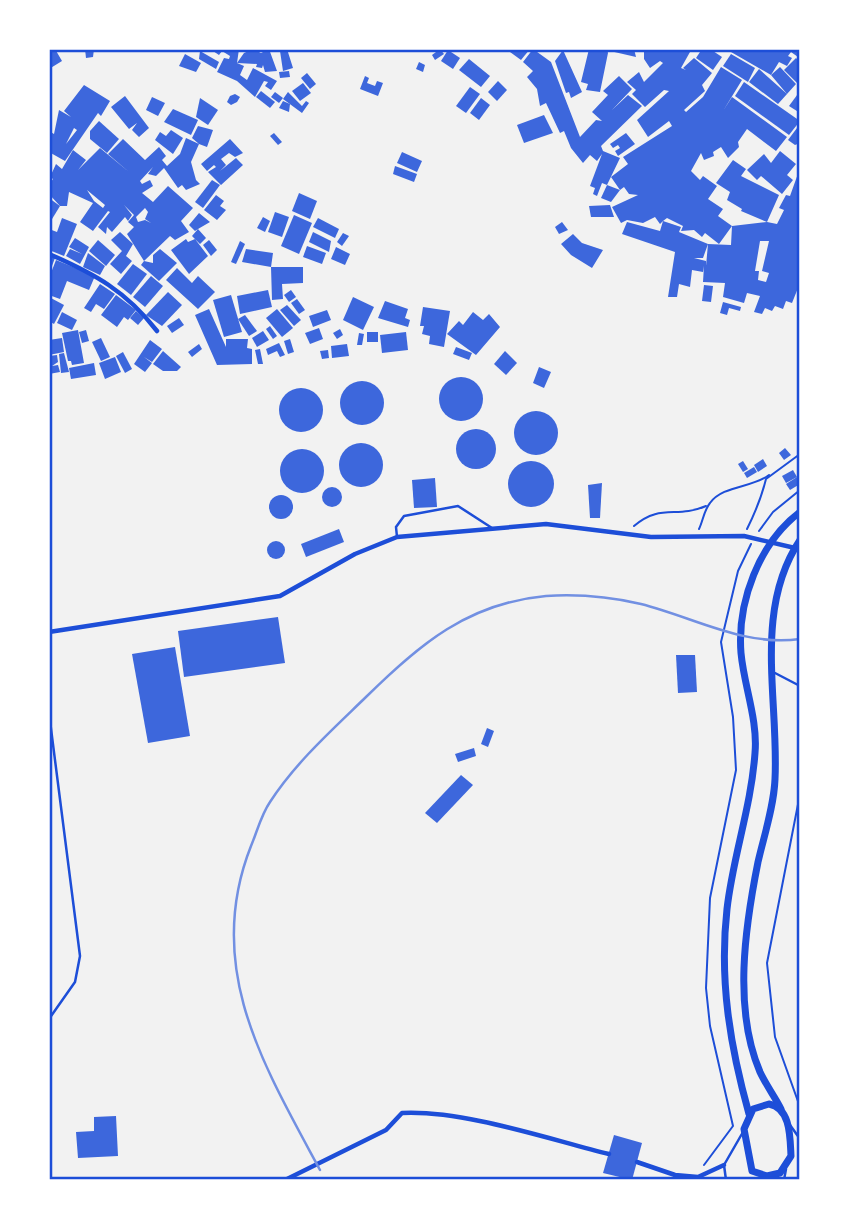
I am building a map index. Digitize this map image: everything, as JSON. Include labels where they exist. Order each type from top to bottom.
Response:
[{"type":"main road","points":[[800,512],[771,541],[754,574],[742,615],[741,652],[756,747],[752,795],[727,909],[724,988],[733,1054],[749,1114],[744,1129],[752,1171],[772,1175],[786,1166],[790,1156],[786,1120],[760,1072],[750,1036],[743,961],[749,905],[775,781],[772,610],[786,565],[800,540]]},
{"type":"main road","points":[[749,1114],[763,1104],[776,1105],[781,1109]]},
{"type":"street","points":[[49,254],[95,275],[129,298],[157,331]]},
{"type":"street","points":[[49,632],[280,596],[355,554],[397,537],[546,524],[651,537],[744,536],[795,548]]},
{"type":"street","points":[[285,1180],[386,1130],[402,1113],[421,1112],[456,1118],[609,1154]]},
{"type":"street","points":[[637,1161],[676,1175],[698,1177],[724,1165]]},
{"type":"lane","points":[[397,537],[396,527],[404,516],[458,506],[492,528]]},
{"type":"lane","points":[[774,673],[800,686]]},
{"type":"lane","points":[[49,713],[80,956],[75,982],[49,1018]]},
{"type":"lane","points":[[786,1120],[800,1139]]},
{"type":"lane","points":[[726,1180],[724,1165],[744,1129]]},
{"type":"lane","points":[[784,1180],[786,1166]]},
{"type":"path","points":[[689,537],[701,527],[707,506],[713,499],[735,486],[753,484],[800,454]]},
{"type":"path","points":[[744,536],[769,475]]},
{"type":"path","points":[[703,1167],[733,1126],[710,1026],[706,988],[710,898],[736,770],[733,717],[721,642],[738,571],[754,538],[774,512],[800,490]]},
{"type":"path","points":[[631,528],[650,513],[690,512],[707,506]]},
{"type":"path","points":[[800,794],[766,963],[775,1037],[800,1107]]},
{"type":"building","points":[[49,49],[55,49],[62,61],[49,69]]},
{"type":"building","points":[[85,49],[94,49],[93,57],[86,58]]},
{"type":"building","points":[[210,49],[239,49],[237,63],[244,66],[240,75],[247,80],[253,68],[277,81],[271,90],[265,86],[268,82],[264,81],[255,97],[237,81],[217,72],[224,58],[229,59],[230,56],[222,51],[219,55]]},
{"type":"building","points":[[253,49],[261,53],[269,49],[277,71],[265,72],[263,65],[262,68],[256,67],[257,64],[237,63],[244,53]]},
{"type":"building","points":[[276,49],[287,49],[293,68],[283,71],[280,51]]},
{"type":"building","points":[[440,49],[444,54],[435,60],[432,55]]},
{"type":"building","points":[[512,49],[530,49],[521,60],[510,52]]},
{"type":"building","points":[[533,49],[551,62],[580,137],[596,120],[602,121],[592,112],[608,95],[603,91],[619,76],[632,89],[612,110],[628,95],[642,106],[601,146],[603,151],[620,158],[607,185],[602,183],[597,196],[593,194],[595,188],[590,186],[602,154],[597,161],[590,155],[583,163],[571,148],[564,131],[560,133],[546,103],[540,106],[537,89],[527,77],[533,71],[523,62]]},
{"type":"building","points":[[589,49],[607,49],[600,92],[586,90],[588,84],[581,82]]},
{"type":"building","points":[[634,49],[636,57],[610,51]]},
{"type":"building","points":[[644,49],[700,49],[690,52],[681,68],[686,70],[683,68],[694,58],[712,73],[702,85],[705,91],[684,110],[686,112],[703,97],[721,67],[742,80],[723,111],[732,97],[787,137],[776,151],[747,129],[738,142],[739,147],[728,158],[721,147],[713,152],[714,156],[704,160],[701,153],[691,171],[700,180],[703,176],[717,186],[708,199],[723,209],[718,216],[732,226],[719,244],[705,233],[702,237],[694,230],[681,231],[683,226],[667,218],[660,224],[655,217],[643,223],[627,220],[621,223],[612,207],[638,195],[629,194],[624,187],[620,190],[611,177],[628,164],[623,157],[672,126],[669,121],[648,137],[637,120],[669,91],[664,90],[645,107],[632,94],[636,90],[627,82],[639,72],[644,82],[663,63],[660,61],[650,68],[644,59]]},
{"type":"building","points":[[702,49],[710,49],[722,57],[713,70],[696,58]]},
{"type":"building","points":[[733,49],[800,49],[800,54],[798,57],[791,52],[788,56],[792,58],[787,66],[779,62],[771,75],[731,52]]},
{"type":"building","points":[[448,50],[460,58],[453,69],[441,61]]},
{"type":"building","points":[[563,50],[582,92],[571,98],[569,92],[566,93],[555,61]]},
{"type":"building","points":[[200,51],[219,62],[216,69],[199,59]]},
{"type":"building","points":[[185,54],[201,63],[196,72],[179,66]]},
{"type":"building","points":[[731,54],[755,68],[748,82],[723,66]]},
{"type":"building","points":[[796,58],[800,62],[800,86],[784,70]]},
{"type":"building","points":[[469,59],[490,76],[481,87],[459,70]]},
{"type":"building","points":[[419,62],[425,65],[423,72],[416,69]]},
{"type":"building","points":[[780,67],[796,84],[787,94],[771,75]]},
{"type":"building","points":[[759,69],[787,94],[778,104],[749,82]]},
{"type":"building","points":[[289,71],[290,77],[280,78],[279,72]]},
{"type":"building","points":[[307,73],[316,84],[310,89],[301,78]]},
{"type":"building","points":[[365,76],[369,78],[367,83],[375,86],[377,81],[383,83],[378,96],[360,89]]},
{"type":"building","points":[[498,81],[507,90],[497,101],[488,92]]},
{"type":"building","points":[[744,82],[800,121],[789,135],[735,96]]},
{"type":"building","points":[[303,83],[311,93],[300,101],[292,91]]},
{"type":"building","points":[[84,85],[110,101],[101,116],[98,113],[65,161],[49,152],[49,131],[54,134],[59,110],[71,117],[64,111]],"holes":[[[74,128],[77,130],[66,144]]]},
{"type":"building","points":[[470,87],[480,94],[466,113],[456,106]]},
{"type":"building","points":[[261,91],[275,102],[270,108],[256,97]]},
{"type":"building","points":[[800,91],[800,113],[789,106]]},
{"type":"building","points":[[275,92],[283,98],[279,103],[271,97]]},
{"type":"building","points":[[288,92],[302,106],[306,101],[309,103],[302,113],[283,99]]},
{"type":"building","points":[[235,94],[240,97],[231,105],[227,102],[230,96]]},
{"type":"building","points":[[125,96],[149,128],[139,137],[132,130],[137,123],[129,129],[111,107]]},
{"type":"building","points":[[152,97],[165,103],[158,116],[146,110]]},
{"type":"building","points":[[200,98],[218,110],[208,125],[196,117]]},
{"type":"building","points":[[481,98],[490,105],[479,120],[470,113]]},
{"type":"building","points":[[283,101],[290,104],[289,112],[279,108]]},
{"type":"building","points":[[173,109],[198,120],[191,135],[164,122]]},
{"type":"building","points":[[544,115],[553,133],[524,143],[517,125]]},
{"type":"building","points":[[99,121],[119,139],[107,153],[90,139],[90,131]]},
{"type":"building","points":[[800,124],[800,143],[795,145],[788,140]]},
{"type":"building","points":[[198,126],[213,130],[207,147],[192,138]]},
{"type":"building","points":[[171,130],[183,138],[173,154],[155,140],[160,132],[166,136]]},
{"type":"building","points":[[274,133],[282,142],[278,145],[270,136]]},
{"type":"building","points":[[626,133],[635,144],[618,156],[615,151],[620,148],[618,145],[613,148],[610,144]]},
{"type":"building","points":[[186,138],[199,144],[191,162],[196,180],[200,184],[186,190],[182,185],[178,188],[164,168],[156,176],[148,174],[153,167],[140,181],[142,184],[150,180],[153,186],[142,193],[153,202],[168,186],[193,208],[181,221],[189,232],[175,240],[170,236],[144,261],[127,234],[134,227],[128,222],[134,215],[124,205],[132,215],[128,221],[125,217],[112,232],[107,227],[106,234],[98,227],[110,212],[108,211],[93,231],[80,222],[93,203],[69,192],[67,206],[60,206],[49,194],[49,185],[53,179],[50,177],[56,164],[62,169],[73,150],[86,160],[78,170],[100,148],[129,172],[108,154],[123,139],[145,160],[159,147],[166,156],[162,160],[167,166],[180,154]],"holes":[[[87,190],[105,205],[103,208],[94,201]],[[145,208],[148,212],[145,219],[151,223],[145,220],[138,222],[136,217]]]},
{"type":"building","points":[[230,139],[243,153],[235,157],[229,153],[221,159],[226,165],[220,171],[236,158],[243,165],[221,185],[208,172],[216,167],[214,165],[207,171],[201,164]]},
{"type":"building","points":[[780,151],[796,164],[787,175],[793,180],[782,194],[761,176],[757,180],[747,170],[764,154],[771,163]]},
{"type":"building","points":[[402,152],[422,161],[417,172],[397,163]]},
{"type":"building","points":[[733,160],[746,169],[741,176],[779,195],[767,222],[741,211],[742,209],[727,200],[730,192],[716,183]]},
{"type":"building","points":[[395,166],[417,174],[414,182],[393,174]]},
{"type":"building","points":[[800,168],[800,283],[792,303],[786,301],[783,309],[775,306],[772,311],[765,308],[762,314],[754,312],[760,296],[747,293],[744,303],[723,297],[725,283],[703,282],[704,266],[703,272],[692,270],[690,287],[679,284],[677,297],[668,297],[675,252],[622,234],[627,222],[660,231],[663,221],[681,227],[679,232],[708,244],[731,245],[732,226],[767,222],[777,224],[784,210],[779,208],[786,195],[790,196]],"holes":[[[760,241],[769,241],[762,271],[769,273],[766,282],[758,280],[759,271],[755,271]],[[708,244],[706,266],[706,261],[694,258],[703,258]]]},
{"type":"building","points":[[212,180],[220,185],[203,208],[195,202]]},
{"type":"building","points":[[607,185],[620,190],[611,202],[601,198]]},
{"type":"building","points":[[299,193],[317,201],[310,219],[292,211]]},
{"type":"building","points":[[216,195],[224,201],[220,206],[226,210],[217,220],[204,210]]},
{"type":"building","points":[[49,198],[60,206],[49,224]]},
{"type":"building","points":[[610,205],[614,217],[591,217],[589,206]]},
{"type":"building","points":[[275,212],[289,217],[282,237],[268,232]]},
{"type":"building","points":[[199,213],[210,222],[195,231],[189,225]]},
{"type":"building","points":[[294,215],[312,223],[299,254],[281,246]]},
{"type":"building","points":[[263,217],[270,221],[265,232],[257,228]]},
{"type":"building","points":[[62,218],[77,224],[64,256],[49,250],[49,229],[57,232]]},
{"type":"building","points":[[318,218],[339,229],[335,238],[313,227]]},
{"type":"building","points":[[562,222],[568,230],[559,234],[555,227]]},
{"type":"building","points":[[198,229],[206,238],[200,244],[192,236]]},
{"type":"building","points":[[120,232],[133,244],[126,256],[132,261],[121,274],[110,264],[122,251],[111,240]]},
{"type":"building","points":[[313,232],[331,241],[329,252],[309,242]]},
{"type":"building","points":[[343,233],[349,236],[342,246],[337,242]]},
{"type":"building","points":[[573,234],[582,243],[603,250],[592,268],[571,255],[561,244]]},
{"type":"building","points":[[75,238],[89,247],[80,264],[66,256],[70,249],[82,254],[69,247]]},
{"type":"building","points":[[186,239],[188,242],[195,239],[208,256],[189,274],[171,250]]},
{"type":"building","points":[[98,240],[115,255],[106,266],[89,251]]},
{"type":"building","points":[[209,240],[217,250],[211,256],[203,245]]},
{"type":"building","points":[[240,241],[245,244],[236,264],[231,262]]},
{"type":"building","points":[[307,246],[326,253],[322,264],[303,257]]},
{"type":"building","points":[[336,247],[350,254],[345,265],[331,259]]},
{"type":"building","points":[[160,249],[177,263],[159,281],[141,265],[144,261],[153,263],[153,255]]},
{"type":"building","points":[[246,249],[273,253],[271,267],[242,262]]},
{"type":"building","points":[[88,253],[105,266],[100,275],[83,267]]},
{"type":"building","points":[[49,256],[55,258],[49,274]]},
{"type":"building","points":[[56,260],[95,276],[89,290],[67,281],[60,299],[49,295],[49,278]]},
{"type":"building","points":[[133,264],[147,274],[131,295],[117,284]]},
{"type":"building","points":[[271,267],[303,267],[303,283],[282,284],[283,299],[272,300]]},
{"type":"building","points":[[177,268],[192,283],[198,276],[215,292],[198,309],[166,280]]},
{"type":"building","points":[[151,276],[163,286],[145,307],[133,297]]},
{"type":"building","points":[[100,284],[115,294],[104,309],[96,304],[91,312],[84,308]]},
{"type":"building","points":[[704,285],[713,286],[711,302],[702,301]]},
{"type":"building","points":[[268,290],[272,307],[240,314],[237,296]]},
{"type":"building","points":[[291,290],[296,297],[289,302],[284,295]]},
{"type":"building","points":[[168,292],[182,305],[162,326],[146,315]]},
{"type":"building","points":[[116,295],[136,310],[128,320],[124,317],[117,327],[101,315]]},
{"type":"building","points":[[231,295],[242,332],[224,337],[213,300]]},
{"type":"building","points":[[49,297],[64,305],[54,324],[49,321]]},
{"type":"building","points":[[353,297],[374,307],[363,330],[343,320]]},
{"type":"building","points":[[297,299],[305,310],[299,314],[291,303]]},
{"type":"building","points":[[385,301],[408,309],[405,318],[410,320],[408,327],[378,318]]},
{"type":"building","points":[[723,302],[741,307],[740,311],[729,308],[727,315],[720,313]]},
{"type":"building","points":[[287,305],[301,320],[294,326],[280,310]]},
{"type":"building","points":[[423,307],[450,311],[444,347],[429,344],[430,336],[422,334],[424,326],[420,326]]},
{"type":"building","points":[[209,309],[226,347],[226,339],[248,339],[247,348],[252,349],[252,364],[217,365],[195,315]]},
{"type":"building","points":[[277,309],[293,328],[282,337],[266,318]]},
{"type":"building","points":[[327,310],[331,320],[313,327],[309,316]]},
{"type":"building","points":[[136,311],[144,318],[138,325],[130,318]]},
{"type":"building","points":[[62,312],[77,320],[72,330],[57,323]]},
{"type":"building","points":[[473,312],[483,320],[489,314],[500,327],[476,355],[447,334],[459,321],[463,325]]},
{"type":"building","points":[[245,315],[257,331],[249,336],[238,319]]},
{"type":"building","points":[[179,318],[184,325],[172,333],[167,326]]},
{"type":"building","points":[[270,326],[277,336],[273,339],[266,329]]},
{"type":"building","points":[[319,328],[323,339],[310,344],[305,333]]},
{"type":"building","points":[[340,329],[343,335],[337,339],[333,333]]},
{"type":"building","points":[[78,330],[84,363],[72,365],[71,361],[68,361],[62,333]]},
{"type":"building","points":[[86,330],[89,341],[82,343],[79,332]]},
{"type":"building","points":[[263,331],[269,340],[257,347],[252,338]]},
{"type":"building","points":[[367,332],[378,332],[378,342],[367,342]]},
{"type":"building","points":[[406,332],[408,350],[382,353],[380,335]]},
{"type":"building","points":[[359,333],[364,334],[362,345],[357,345]]},
{"type":"building","points":[[62,338],[64,352],[49,355],[49,340]]},
{"type":"building","points":[[101,338],[110,357],[101,361],[92,342]]},
{"type":"building","points":[[290,339],[294,352],[288,354],[284,341]]},
{"type":"building","points":[[150,340],[162,349],[152,362],[144,357],[152,363],[145,372],[134,364]]},
{"type":"building","points":[[279,343],[285,355],[280,357],[277,351],[268,355],[266,349]]},
{"type":"building","points":[[199,344],[202,349],[192,357],[188,352]]},
{"type":"building","points":[[347,344],[349,356],[332,358],[331,346]]},
{"type":"building","points":[[456,347],[472,353],[469,360],[453,354]]},
{"type":"building","points":[[260,349],[263,364],[258,364],[255,350]]},
{"type":"building","points":[[328,350],[329,358],[322,359],[320,351]]},
{"type":"building","points":[[163,351],[181,367],[177,371],[163,371],[153,364]]},
{"type":"building","points":[[505,351],[517,363],[506,375],[494,364]]},
{"type":"building","points":[[123,352],[132,369],[125,373],[116,356]]},
{"type":"building","points":[[64,353],[69,372],[61,373],[59,354]]},
{"type":"building","points":[[57,355],[58,362],[52,366],[58,365],[60,372],[49,374],[49,356]]},
{"type":"building","points":[[115,357],[121,372],[105,379],[99,363]]},
{"type":"building","points":[[94,363],[96,375],[71,379],[69,368]]},
{"type":"building","points":[[539,367],[551,372],[544,388],[533,383]]},
{"type":"building","points":[[461,377],[476,384],[483,399],[476,414],[461,421],[446,414],[439,399],[446,384]]},
{"type":"building","points":[[362,381],[377,388],[384,403],[377,418],[362,425],[347,418],[340,403],[347,388]]},
{"type":"building","points":[[301,388],[316,395],[323,410],[316,425],[301,432],[286,425],[279,410],[286,395]]},
{"type":"building","points":[[536,411],[552,417],[558,433],[552,449],[536,455],[520,449],[514,433],[520,417]]},
{"type":"building","points":[[476,429],[484,430],[490,435],[495,441],[495,457],[490,463],[484,468],[476,469],[468,468],[462,463],[457,457],[456,449],[457,441],[462,435],[468,430]]},
{"type":"building","points":[[361,443],[376,450],[383,465],[376,480],[361,487],[346,480],[339,465],[346,450]]},
{"type":"building","points":[[785,448],[791,455],[784,460],[779,453]]},
{"type":"building","points":[[302,449],[317,456],[324,471],[317,486],[302,493],[287,486],[280,471],[287,456]]},
{"type":"building","points":[[763,459],[767,466],[758,472],[754,465]]},
{"type":"building","points":[[531,461],[547,468],[554,484],[547,500],[531,507],[515,500],[508,484],[515,468]]},
{"type":"building","points":[[743,461],[748,469],[743,472],[738,464]]},
{"type":"building","points":[[754,467],[757,472],[747,478],[744,473]]},
{"type":"building","points":[[793,470],[797,477],[786,483],[782,476]]},
{"type":"building","points":[[797,477],[800,484],[790,490],[786,484]]},
{"type":"building","points":[[435,478],[437,507],[414,508],[412,480]]},
{"type":"building","points":[[602,483],[600,518],[590,518],[588,485]]},
{"type":"building","points":[[332,487],[339,490],[342,497],[339,504],[332,507],[325,504],[322,497],[325,490]]},
{"type":"building","points":[[281,495],[290,498],[293,507],[290,516],[281,519],[272,516],[269,507],[272,498]]},
{"type":"building","points":[[339,529],[344,542],[306,557],[301,544]]},
{"type":"building","points":[[276,541],[282,544],[285,550],[282,556],[276,559],[270,556],[267,550],[270,544]]},
{"type":"building","points":[[278,617],[285,663],[184,677],[178,631]]},
{"type":"building","points":[[175,647],[190,736],[148,743],[132,654]]},
{"type":"building","points":[[676,655],[695,655],[697,692],[678,693]]},
{"type":"building","points":[[487,728],[494,731],[488,747],[481,744]]},
{"type":"building","points":[[474,748],[476,756],[458,762],[455,754]]},
{"type":"building","points":[[461,775],[473,785],[437,823],[425,813]]},
{"type":"building","points":[[116,1116],[118,1156],[78,1158],[76,1132],[94,1131],[94,1117]]},
{"type":"building","points":[[614,1135],[642,1143],[632,1180],[603,1173]]},
{"type":"railway","points":[[320,1170],[279,1093],[246,1014],[237,974],[234,933],[238,890],[262,818],[280,787],[303,760],[386,678],[426,644],[469,617],[518,600],[558,595],[606,598],[641,604],[739,635],[759,639],[800,639]]}]
